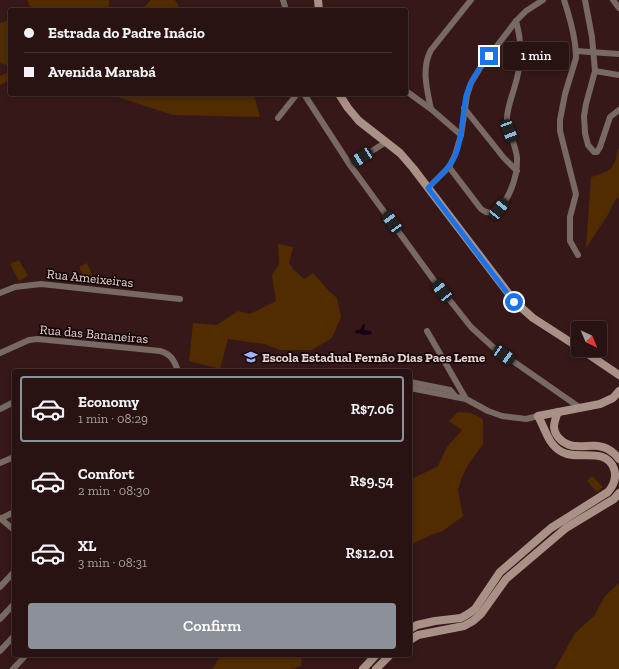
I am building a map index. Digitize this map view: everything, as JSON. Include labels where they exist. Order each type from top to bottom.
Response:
[{"type":"street","points":[[431,109],[426,79],[427,58],[431,50],[471,0]]},
{"type":"street","points":[[428,188],[448,167],[455,156],[461,135],[464,108],[469,89],[480,68],[516,20],[526,11],[544,0]]},
{"type":"street","points":[[564,0],[571,26],[576,58],[565,94],[560,120],[560,131],[576,194],[570,217],[570,241],[578,255]]},
{"type":"street","points":[[585,0],[594,52],[594,70],[587,96],[584,116],[585,133],[588,145],[594,152],[597,152],[610,117],[619,110]]},
{"type":"street","points":[[613,0],[619,8]]},
{"type":"street","points":[[448,167],[481,209],[486,213],[493,213],[499,209],[514,184],[517,171],[517,156],[507,121],[508,110],[521,63],[521,38],[516,20]]},
{"type":"street","points":[[576,51],[619,54]]},
{"type":"street","points":[[594,70],[619,75]]},
{"type":"street","points":[[408,92],[431,109],[461,135]]},
{"type":"street","points":[[278,118],[295,96]]},
{"type":"street","points":[[305,96],[350,165],[433,279],[471,327],[494,348],[579,407]]},
{"type":"street","points":[[340,96],[359,121],[404,158],[514,302],[533,318],[571,342]]},
{"type":"street","points":[[464,108],[504,158],[517,171]]},
{"type":"street","points":[[350,165],[386,142]]},
{"type":"street","name":"Rua Ameixeiras","points":[[0,293],[15,287],[41,284],[180,299]]},
{"type":"street","points":[[427,331],[466,399]]},
{"type":"street","name":"Rua das Bananeiras","points":[[0,353],[29,340],[38,339],[160,351],[167,353],[174,359],[177,369]]},
{"type":"street","points":[[592,357],[619,375]]},
{"type":"street","points":[[412,382],[450,390],[456,397]]},
{"type":"street","points":[[412,388],[466,399],[488,411],[502,416],[526,419],[579,407],[588,408],[613,398],[619,391]]},
{"type":"street","points":[[0,408],[12,403]]},
{"type":"street","points":[[558,412],[554,429],[565,444],[577,446],[599,446],[608,449],[617,457],[610,461]]},
{"type":"street","points":[[412,628],[417,625],[435,621],[461,618],[468,614],[475,609],[500,572],[551,528],[608,492],[613,487],[616,473],[610,461],[597,455],[568,455],[561,452],[554,447],[538,416]]},
{"type":"street","points":[[543,425],[555,422]]},
{"type":"street","points":[[0,463],[12,458]]},
{"type":"street","points":[[412,639],[424,634],[464,626],[473,621],[481,614],[504,581],[566,528],[614,499],[619,493]]},
{"type":"street","points":[[12,513],[0,518],[12,528]]},
{"type":"street","points":[[7,524],[12,523]]},
{"type":"street","points":[[510,564],[516,571]]},
{"type":"street","points":[[0,588],[12,574]]},
{"type":"street","points":[[0,619],[12,606]]},
{"type":"street","points":[[0,651],[12,638]]},
{"type":"street","points":[[13,669],[24,657]]},
{"type":"street","points":[[364,669],[374,657]]},
{"type":"street","points":[[376,669],[388,657]]},
{"type":"shaded area","points":[[27,0],[109,0],[109,8],[31,8]]},
{"type":"shaded area","points":[[151,0],[175,0],[180,8],[137,8],[144,7]]},
{"type":"shaded area","points":[[8,21],[8,65],[0,63],[0,23]]},
{"type":"shaded area","points":[[8,72],[8,81],[0,85],[0,76]]},
{"type":"shaded area","points":[[114,96],[255,96],[260,117],[173,115]]},
{"type":"shaded area","points":[[619,148],[619,197],[615,200],[609,213],[586,248],[591,177],[607,171],[613,166]]},
{"type":"shaded area","points":[[278,244],[293,247],[289,263],[294,270],[304,279],[313,273],[337,298],[341,317],[332,338],[312,350],[280,350],[264,344],[228,339],[220,369],[189,361],[193,323],[217,325],[238,311],[250,314],[276,301],[272,275],[279,264]]},
{"type":"shaded area","points":[[19,260],[28,276],[19,281],[10,264]]},
{"type":"shaded area","points":[[87,263],[94,279],[86,282],[79,267]]},
{"type":"shaded area","points":[[363,324],[365,324],[364,330],[371,331],[372,334],[363,335],[355,333],[356,330],[360,330]]},
{"type":"shaded area","points":[[458,412],[471,413],[483,419],[483,444],[468,465],[458,490],[463,516],[443,531],[412,544],[412,479],[438,466],[447,447],[462,430],[449,421]]},
{"type":"shaded area","points":[[592,476],[603,487],[597,492],[587,481]]},
{"type":"shaded area","points":[[619,583],[619,669],[555,669],[575,633],[594,616],[605,596]]},
{"type":"shaded area","points":[[220,657],[302,657],[301,666],[291,669],[212,669]]},
{"type":"place","name":"Escola Estadual Fernão Dias Paes Leme","points":[[251,357]]},
{"type":"route","points":[[489,56],[471,83],[464,108],[461,135],[455,156],[448,167],[428,188],[514,302]]}]
